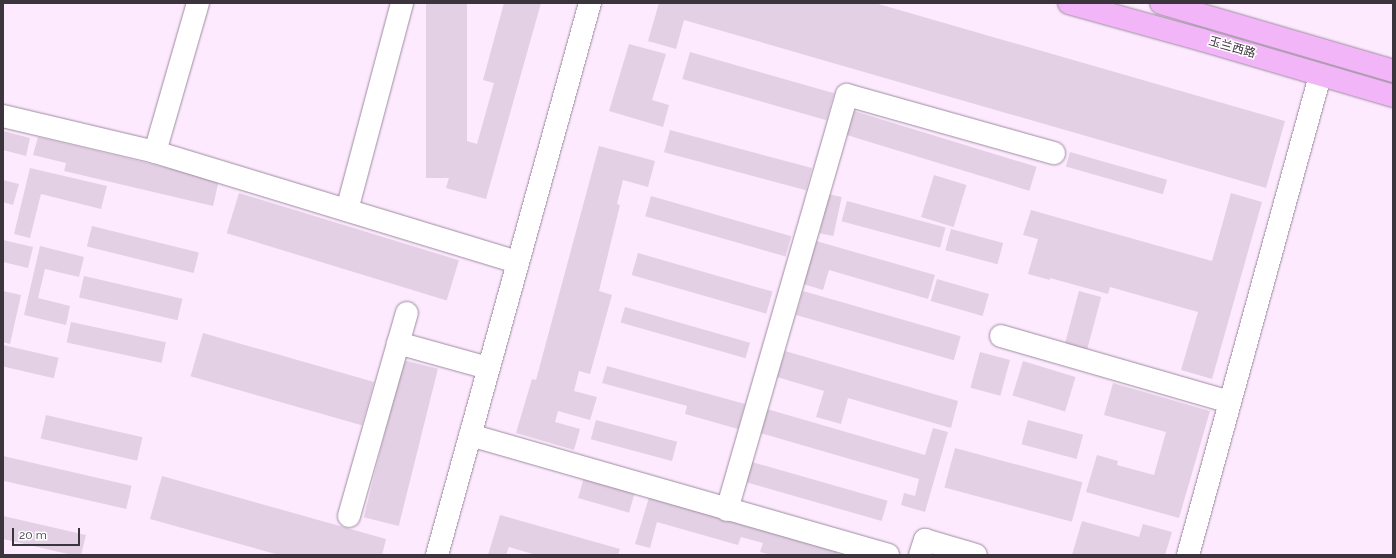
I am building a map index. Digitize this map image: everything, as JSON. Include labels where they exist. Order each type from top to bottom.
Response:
[{"type":"highway","name":"玉兰西路","points":[[1070,3],[1393,96]]},
{"type":"highway","name":"玉兰西路","points":[[1161,3],[1393,71]]},
{"type":"street","points":[[155,152],[198,3]]},
{"type":"street","points":[[347,210],[402,3]]},
{"type":"street","points":[[436,555],[590,3]]},
{"type":"street","points":[[1188,555],[1320,75]]},
{"type":"street","points":[[727,510],[847,95],[1054,153]]},
{"type":"street","points":[[3,116],[155,152],[518,262]]},
{"type":"street","points":[[349,516],[407,313]]},
{"type":"street","points":[[1001,336],[1230,402]]},
{"type":"street","points":[[398,342],[488,368]]},
{"type":"street","points":[[470,435],[888,555]]},
{"type":"street","points":[[923,548],[976,555]]},
{"type":"building","points":[[426,3],[467,3],[467,178],[426,178]]},
{"type":"building","points":[[504,3],[541,3],[486,199],[446,188],[460,139],[477,144],[494,83],[483,80]]},
{"type":"building","points":[[659,3],[875,3],[1285,121],[1266,188],[684,20],[676,49],[648,41]]},
{"type":"building","points":[[629,44],[666,54],[652,100],[669,105],[663,127],[609,111]]},
{"type":"building","points":[[690,52],[834,93],[826,120],[682,79]]},
{"type":"building","points":[[854,111],[1037,167],[1029,191],[847,135]]},
{"type":"building","points":[[670,130],[812,168],[806,190],[664,152]]},
{"type":"building","points":[[3,131],[30,138],[26,156],[3,150]]},
{"type":"building","points":[[38,137],[219,180],[213,206],[64,171],[66,163],[33,155]]},
{"type":"building","points":[[599,146],[655,161],[648,187],[623,180],[617,204],[620,205],[599,291],[612,295],[590,374],[579,371],[574,391],[597,397],[590,420],[558,411],[555,422],[580,429],[574,450],[516,433],[532,379],[536,380]]},
{"type":"building","points":[[1070,152],[1167,180],[1163,194],[1066,166]]},
{"type":"building","points":[[30,168],[107,186],[101,209],[41,194],[30,238],[14,234]]},
{"type":"building","points":[[934,175],[967,185],[954,227],[921,217]]},
{"type":"building","points":[[3,180],[19,184],[13,205],[3,202]]},
{"type":"building","points":[[239,193],[459,260],[447,300],[227,233]]},
{"type":"building","points":[[1231,193],[1262,202],[1212,379],[1181,370],[1198,312],[1110,287],[1108,294],[1050,278],[1050,280],[1028,274],[1038,239],[1023,235],[1031,210],[1212,261]]},
{"type":"building","points":[[828,194],[842,197],[833,236],[820,233]]},
{"type":"building","points":[[651,196],[791,236],[786,256],[645,216]]},
{"type":"building","points":[[847,201],[946,227],[940,248],[842,221]]},
{"type":"building","points":[[92,226],[199,253],[194,273],[87,246]]},
{"type":"building","points":[[951,229],[1003,243],[997,264],[945,250]]},
{"type":"building","points":[[3,240],[33,247],[28,268],[3,262]]},
{"type":"building","points":[[816,241],[935,275],[928,299],[829,270],[823,290],[803,284]]},
{"type":"building","points":[[40,246],[84,257],[79,277],[45,269],[38,298],[70,306],[66,325],[24,315]]},
{"type":"building","points":[[638,253],[773,292],[766,314],[632,275]]},
{"type":"building","points":[[84,276],[182,299],[177,320],[79,297]]},
{"type":"building","points":[[937,279],[989,294],[983,316],[931,301]]},
{"type":"building","points":[[3,291],[21,295],[10,344],[3,342]]},
{"type":"building","points":[[803,291],[961,336],[954,360],[796,315]]},
{"type":"building","points":[[1079,291],[1101,297],[1086,353],[1064,347]]},
{"type":"building","points":[[625,307],[750,343],[746,358],[621,322]]},
{"type":"building","points":[[71,322],[166,342],[162,363],[67,343]]},
{"type":"building","points":[[203,333],[374,382],[362,425],[191,376]]},
{"type":"building","points":[[3,345],[59,358],[54,378],[3,367]]},
{"type":"building","points":[[785,351],[958,401],[951,428],[848,398],[841,424],[816,417],[824,391],[777,377]]},
{"type":"building","points":[[980,352],[1010,360],[1000,396],[970,388]]},
{"type":"building","points":[[403,360],[438,369],[399,526],[364,517]]},
{"type":"building","points":[[1023,361],[1076,377],[1065,412],[1012,395]]},
{"type":"building","points":[[607,366],[745,404],[738,429],[685,414],[687,406],[602,383]]},
{"type":"building","points":[[1113,383],[1210,411],[1179,518],[1086,492],[1097,455],[1118,461],[1117,465],[1154,475],[1166,432],[1104,415]]},
{"type":"building","points":[[767,409],[925,455],[933,428],[948,432],[925,512],[901,505],[904,493],[915,496],[919,479],[760,433]]},
{"type":"building","points":[[46,415],[142,437],[137,461],[41,438]]},
{"type":"building","points":[[596,420],[677,442],[672,461],[591,439]]},
{"type":"building","points":[[1028,420],[1083,435],[1077,459],[1022,444]]},
{"type":"building","points":[[955,448],[1083,482],[1072,522],[944,488]]},
{"type":"building","points":[[3,456],[132,486],[126,509],[3,481]]},
{"type":"building","points":[[752,462],[888,501],[882,521],[746,482]]},
{"type":"building","points":[[585,474],[636,489],[629,513],[578,498]]},
{"type":"building","points":[[162,476],[386,539],[382,555],[279,555],[150,519]]},
{"type":"building","points":[[650,494],[838,548],[837,555],[772,555],[760,552],[763,543],[741,537],[738,545],[657,522],[650,548],[635,544]]},
{"type":"building","points":[[500,515],[620,549],[618,555],[536,555],[509,547],[506,555],[488,555]]},
{"type":"building","points":[[3,516],[86,535],[81,555],[72,555],[3,539]]},
{"type":"building","points":[[1082,521],[1139,537],[1143,524],[1172,532],[1165,555],[1072,555]]}]
